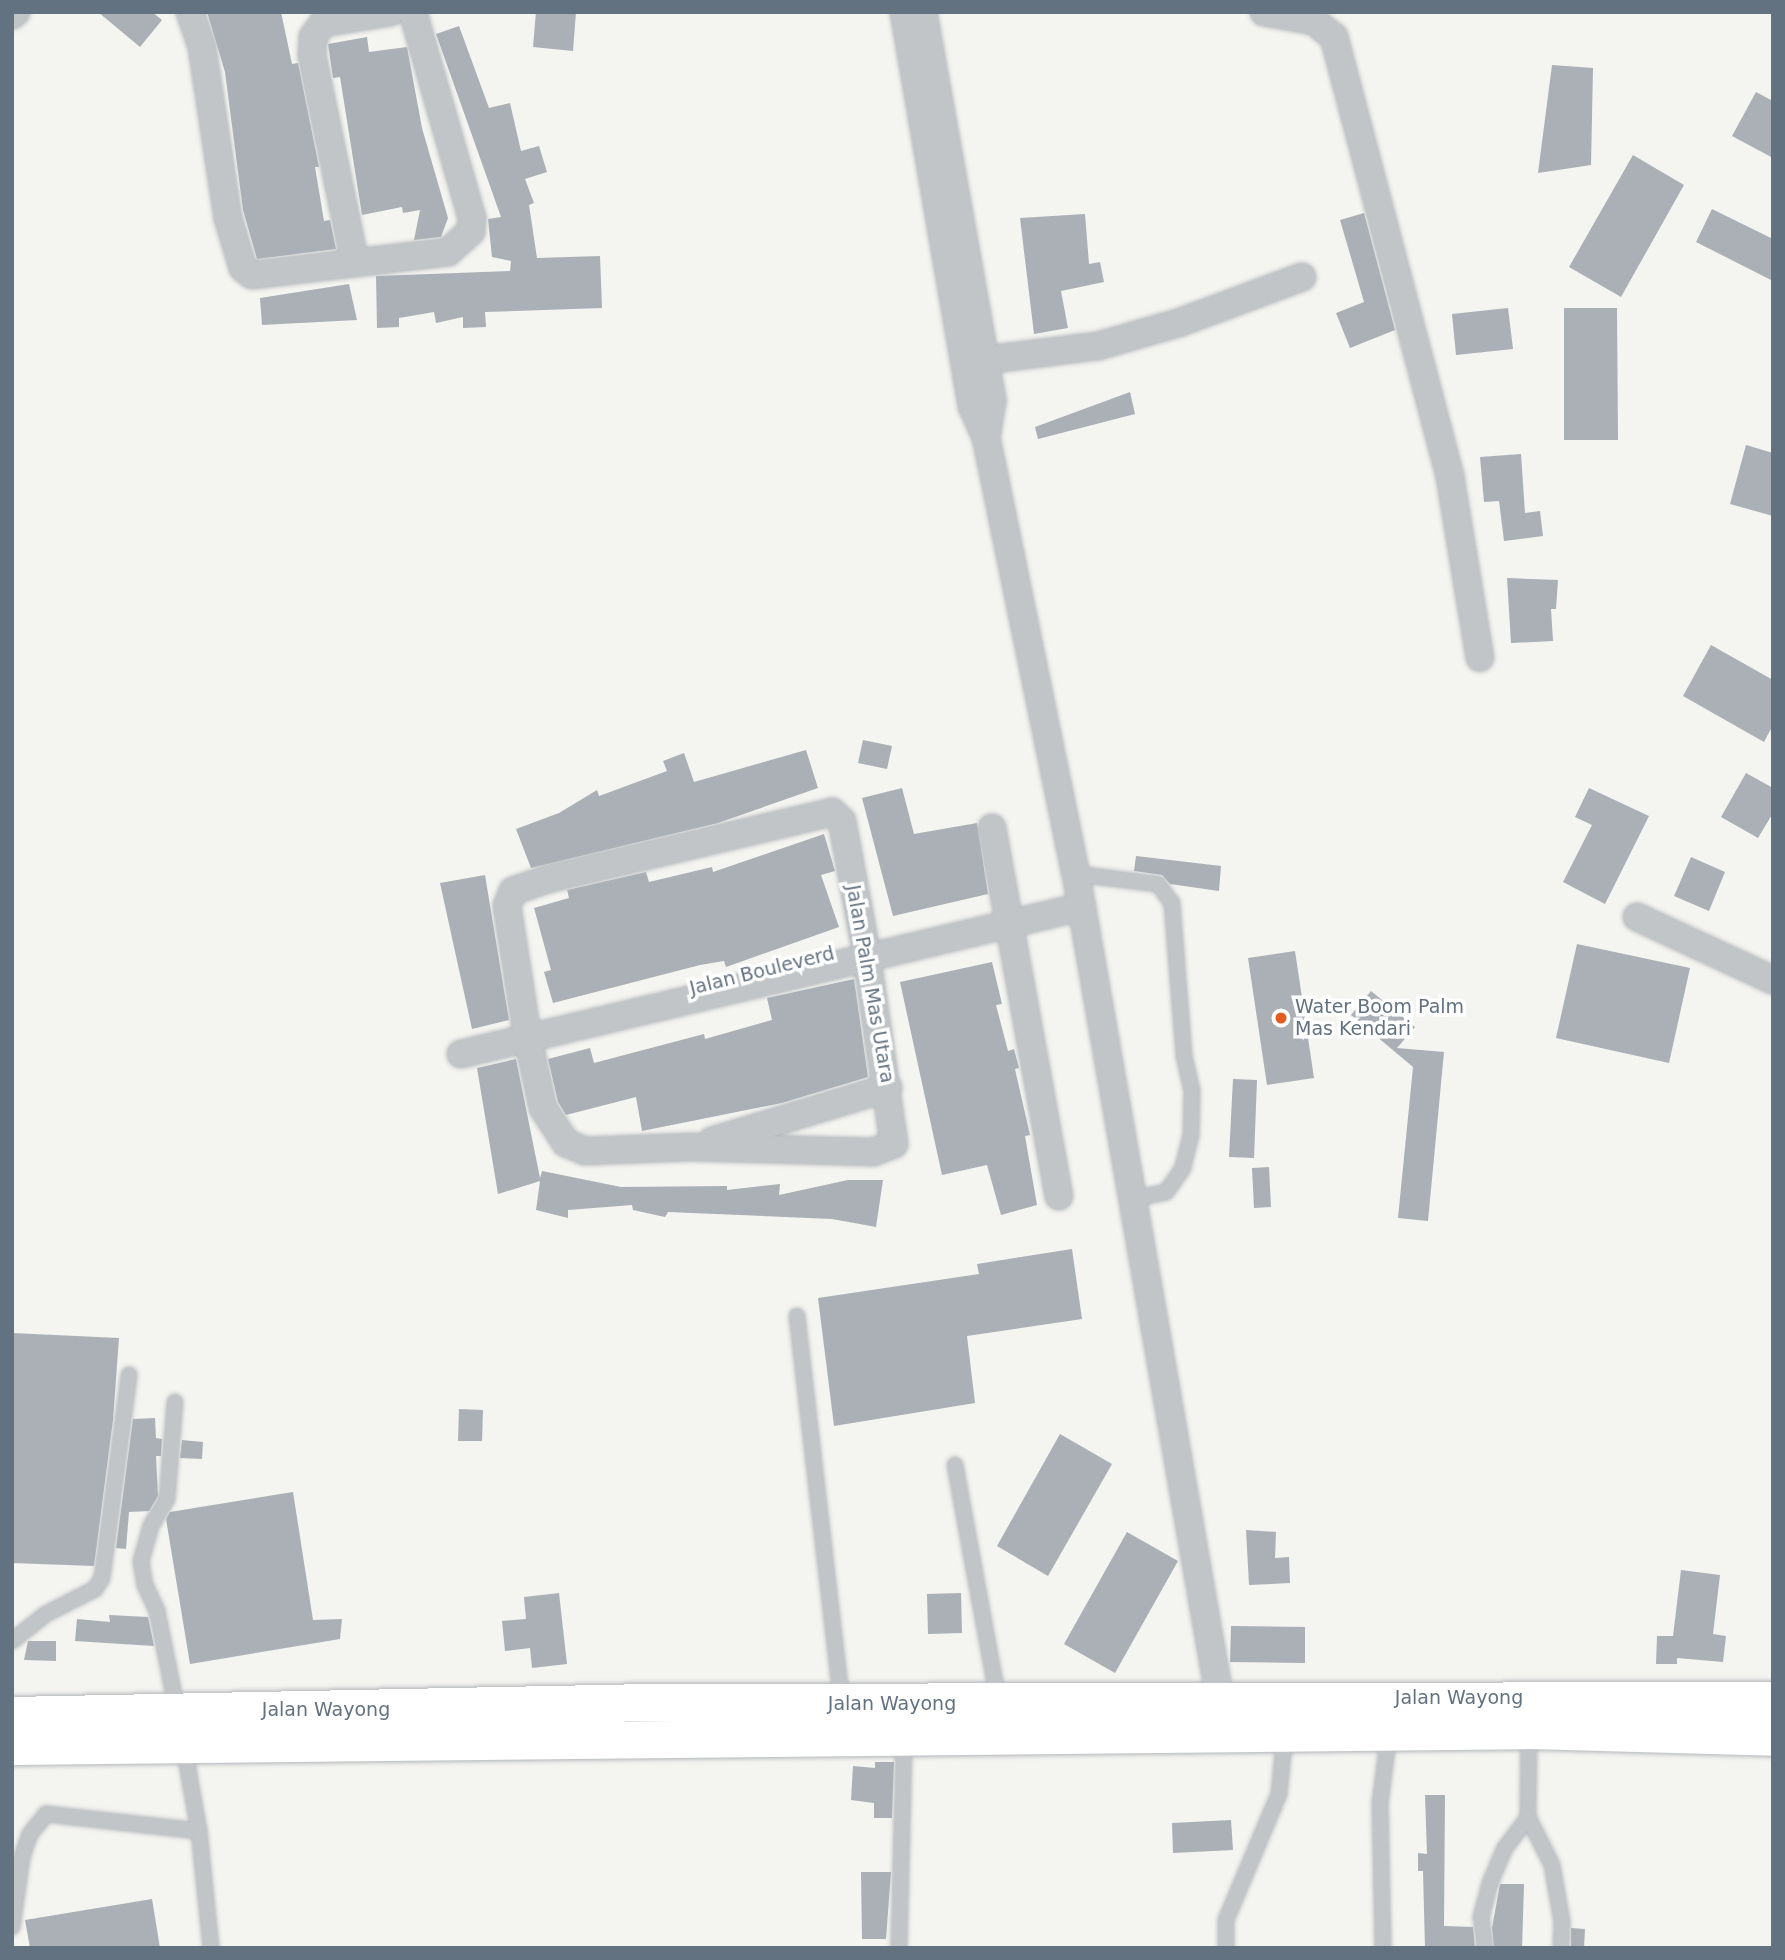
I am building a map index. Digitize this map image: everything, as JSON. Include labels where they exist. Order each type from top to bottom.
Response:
[{"type":"main road","name":"Jalan Wayong","points":[[12,1715],[177,1710],[999,1705],[1220,1700],[1773,1700]]},
{"type":"main road","name":"Jalan Wayong","points":[[12,1746],[184,1747],[1529,1730],[1773,1737]]},
{"type":"street","points":[[190,12],[202,47],[221,183],[243,268],[252,275],[448,252],[471,231],[472,218],[413,12]]},
{"type":"street","points":[[355,263],[312,55],[313,37],[323,23],[391,12]]},
{"type":"street","points":[[904,12],[972,406],[986,437],[1079,891],[1220,1700]]},
{"type":"street","points":[[923,12],[992,401],[986,437]]},
{"type":"street","points":[[1264,12],[1314,21],[1334,37],[1450,477],[1480,658]]},
{"type":"street","points":[[985,360],[1098,346],[1181,322],[1302,277]]},
{"type":"street","name":"Jalan Palm Mas Utara","points":[[832,812],[842,821],[866,951],[896,1133],[894,1144],[883,1151],[691,1147],[586,1151],[566,1143],[543,1108],[527,1034],[507,906],[513,891],[547,879],[832,812]]},
{"type":"street","points":[[992,828],[1059,1196]]},
{"type":"street","name":"Jalan Bouleverd","points":[[461,1054],[527,1034],[1009,918],[1079,891]]},
{"type":"street","points":[[1637,917],[1773,980]]},
{"type":"street","points":[[691,1147],[888,1088]]},
{"type":"lane","points":[[1079,891],[1158,884],[1172,903],[1184,1056],[1192,1091],[1191,1135],[1184,1168],[1166,1192],[1133,1199]]},
{"type":"lane","points":[[797,1316],[842,1704]]},
{"type":"lane","points":[[12,1640],[46,1614],[94,1589],[102,1578],[129,1375]]},
{"type":"lane","points":[[175,1402],[167,1499],[151,1526],[141,1561],[145,1586],[157,1611],[177,1710]]},
{"type":"lane","points":[[955,1465],[999,1705]]},
{"type":"lane","points":[[1529,1730],[1528,1817],[1552,1865],[1562,1948]]},
{"type":"lane","points":[[1383,1948],[1380,1803],[1389,1732]]},
{"type":"lane","points":[[1226,1948],[1226,1920],[1279,1794],[1285,1734]]},
{"type":"lane","points":[[899,1948],[904,1738]]},
{"type":"lane","points":[[184,1747],[199,1831],[211,1948]]},
{"type":"lane","points":[[12,1927],[22,1857],[30,1833],[46,1814],[199,1831]]},
{"type":"lane","points":[[1485,1948],[1482,1917],[1490,1883],[1505,1848],[1528,1817]]},
{"type":"building","points":[[98,12],[152,12],[162,20],[140,47]]},
{"type":"building","points":[[207,12],[281,12],[292,64],[298,63],[319,167],[315,167],[324,221],[330,220],[336,249],[257,259],[243,210],[225,72]]},
{"type":"building","points":[[536,12],[576,12],[573,51],[533,47]]},
{"type":"building","points":[[459,26],[489,108],[510,103],[521,151],[539,146],[547,172],[525,179],[534,203],[529,205],[537,258],[600,256],[602,308],[485,312],[486,327],[463,328],[463,317],[436,323],[434,312],[399,318],[399,327],[377,328],[376,276],[510,271],[511,261],[492,257],[488,219],[501,217],[436,34]]},
{"type":"building","points":[[367,37],[369,52],[407,47],[422,128],[448,218],[441,237],[414,240],[420,210],[403,213],[402,207],[362,215],[340,77],[333,78],[328,44]]},
{"type":"building","points":[[1552,65],[1593,68],[1591,165],[1538,173]]},
{"type":"building","points":[[1756,92],[1773,101],[1773,158],[1732,136]]},
{"type":"building","points":[[1633,155],[1684,185],[1621,297],[1569,267]]},
{"type":"building","points":[[1712,209],[1773,239],[1773,281],[1696,242]]},
{"type":"building","points":[[1364,213],[1395,330],[1350,348],[1336,313],[1364,302],[1340,220]]},
{"type":"building","points":[[1085,214],[1089,264],[1100,262],[1104,282],[1061,291],[1068,328],[1034,334],[1020,218]]},
{"type":"building","points":[[349,284],[357,320],[262,325],[260,298]]},
{"type":"building","points":[[1508,308],[1513,349],[1456,355],[1452,314]]},
{"type":"building","points":[[1564,308],[1617,308],[1618,440],[1564,440]]},
{"type":"building","points":[[1130,392],[1135,414],[1038,439],[1035,427]]},
{"type":"building","points":[[1746,445],[1773,453],[1773,516],[1730,504]]},
{"type":"building","points":[[1521,454],[1525,513],[1540,511],[1543,536],[1504,541],[1499,501],[1484,502],[1480,457]]},
{"type":"building","points":[[1507,578],[1558,580],[1556,609],[1551,609],[1553,641],[1511,643]]},
{"type":"building","points":[[1711,645],[1773,680],[1773,725],[1764,742],[1683,696]]},
{"type":"building","points":[[863,740],[892,746],[887,769],[858,763]]},
{"type":"building","points":[[806,750],[818,788],[718,823],[531,868],[516,829],[559,813],[597,790],[599,796],[667,771],[663,761],[684,753],[694,782]]},
{"type":"building","points":[[1746,773],[1773,788],[1773,813],[1758,838],[1721,817]]},
{"type":"building","points":[[902,788],[914,834],[977,823],[988,894],[893,916],[862,798]]},
{"type":"building","points":[[1589,788],[1649,816],[1605,904],[1563,882],[1592,825],[1575,817]]},
{"type":"building","points":[[824,834],[835,871],[821,875],[839,927],[726,967],[724,961],[700,965],[553,1003],[544,972],[551,970],[534,908],[569,898],[567,890],[646,872],[649,882],[712,867],[713,872]]},
{"type":"building","points":[[1136,856],[1221,866],[1219,891],[1170,884],[1162,875],[1134,871]]},
{"type":"building","points":[[1691,857],[1725,872],[1709,911],[1674,896]]},
{"type":"building","points":[[485,875],[509,1020],[472,1029],[440,883]]},
{"type":"building","points":[[1577,944],[1690,968],[1669,1063],[1556,1038]]},
{"type":"building","name":"Water Boom Palm Mas Kendari","points":[[1295,951],[1314,1078],[1267,1085],[1248,958]]},
{"type":"building","points":[[992,962],[1002,1004],[996,1005],[1008,1051],[1014,1049],[1019,1068],[1015,1069],[1030,1135],[1025,1136],[1037,1205],[1001,1215],[987,1165],[942,1175],[900,982]]},
{"type":"building","points":[[854,979],[868,1077],[782,1103],[642,1131],[636,1097],[566,1115],[558,1102],[548,1059],[590,1048],[594,1063],[704,1034],[705,1039],[772,1020],[767,998]]},
{"type":"building","points":[[1371,991],[1415,1027],[1397,1048],[1444,1052],[1428,1221],[1398,1218],[1413,1067],[1351,1015]]},
{"type":"building","points":[[516,1059],[540,1178],[542,1171],[621,1187],[727,1186],[727,1190],[780,1184],[779,1195],[848,1180],[883,1180],[876,1227],[832,1219],[668,1212],[665,1217],[633,1210],[632,1205],[568,1210],[568,1218],[536,1210],[540,1181],[498,1194],[477,1068]]},
{"type":"building","points":[[1233,1079],[1257,1080],[1254,1158],[1229,1157]]},
{"type":"building","points":[[1269,1167],[1271,1207],[1254,1208],[1252,1168]]},
{"type":"building","points":[[1072,1249],[1082,1319],[967,1336],[975,1403],[834,1426],[818,1298],[979,1274],[977,1264]]},
{"type":"building","points":[[12,1333],[119,1338],[113,1420],[94,1566],[12,1563]]},
{"type":"building","points":[[459,1409],[483,1410],[482,1441],[458,1441]]},
{"type":"building","points":[[155,1418],[156,1438],[162,1439],[161,1456],[156,1456],[158,1496],[149,1511],[129,1512],[126,1549],[116,1548],[133,1419]]},
{"type":"building","points":[[1060,1434],[1112,1464],[1048,1576],[997,1546]]},
{"type":"building","points":[[182,1440],[203,1442],[202,1459],[180,1458]]},
{"type":"building","points":[[293,1492],[313,1620],[342,1619],[340,1639],[190,1664],[166,1519],[170,1512]]},
{"type":"building","points":[[1246,1530],[1276,1532],[1275,1558],[1289,1557],[1290,1583],[1249,1585]]},
{"type":"building","points":[[1127,1532],[1178,1561],[1115,1673],[1064,1644]]},
{"type":"building","points":[[1681,1570],[1720,1575],[1713,1634],[1726,1636],[1723,1662],[1677,1658],[1677,1664],[1656,1664],[1657,1636],[1673,1636]]},
{"type":"building","points":[[559,1593],[567,1664],[532,1668],[530,1648],[505,1651],[502,1621],[526,1619],[524,1597]]},
{"type":"building","points":[[961,1593],[962,1633],[928,1634],[927,1594]]},
{"type":"building","points":[[109,1615],[148,1617],[154,1646],[75,1641],[77,1619],[110,1622]]},
{"type":"building","points":[[1231,1626],[1305,1627],[1305,1663],[1230,1662]]},
{"type":"building","points":[[28,1641],[56,1641],[56,1661],[24,1660]]},
{"type":"building","points":[[875,1762],[894,1762],[892,1818],[874,1818],[874,1803],[851,1800],[853,1766],[875,1768]]},
{"type":"building","points":[[1425,1795],[1445,1795],[1444,1926],[1473,1927],[1475,1948],[1425,1948],[1423,1871],[1418,1871],[1418,1853],[1427,1854]]},
{"type":"building","points":[[1231,1820],[1233,1850],[1173,1853],[1172,1823]]},
{"type":"building","points":[[861,1872],[891,1872],[886,1939],[862,1939]]},
{"type":"building","points":[[1500,1884],[1524,1884],[1522,1948],[1494,1948],[1492,1928]]},
{"type":"building","points":[[152,1899],[160,1948],[30,1948],[25,1920]]},
{"type":"building","points":[[1571,1928],[1585,1929],[1584,1948],[1571,1948]]},
{"type":"place","name":"Water Boom Palm Mas Kendari","points":[[1281,1018]]}]
